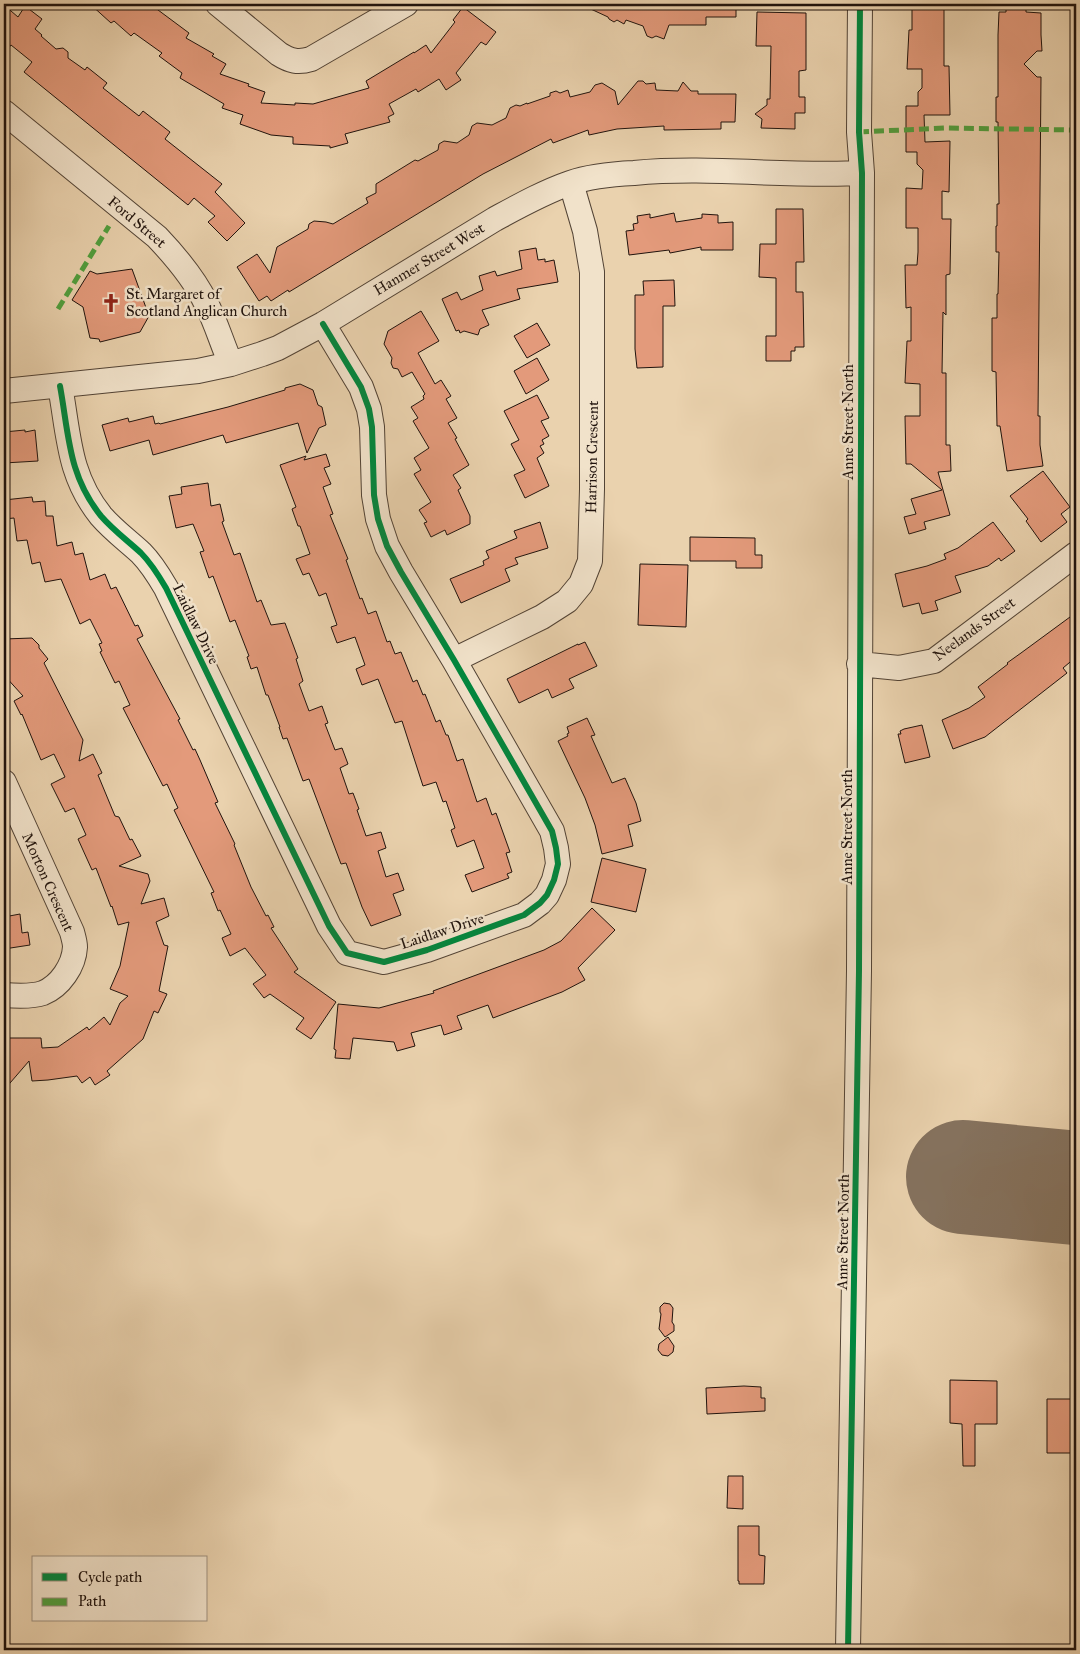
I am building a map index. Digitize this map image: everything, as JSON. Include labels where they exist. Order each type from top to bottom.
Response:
[{"type":"street","points":[[218,4],[279,54],[289,60],[300,62],[311,59],[406,4]]},
{"type":"street","name":"Anne Street North","points":[[848,1650],[859,971],[862,173],[859,132],[860,4]]},
{"type":"street","name":"Ford Street","points":[[4,112],[157,237],[174,254],[190,275],[207,303],[230,364]]},
{"type":"street","name":"Hanmer Street West","points":[[4,391],[198,371],[230,364],[278,348],[323,324],[495,219],[521,205],[571,183],[608,175],[667,170],[829,175],[862,173]]},
{"type":"street","name":"Harrison Crescent","points":[[454,660],[542,617],[567,601],[581,584],[590,561],[592,272],[586,231],[571,183]]},
{"type":"street","name":"Laidlaw Drive","points":[[60,386],[70,455],[85,493],[102,517],[143,555],[166,588],[329,926],[347,953],[384,962],[427,950],[524,916],[540,903],[551,888],[558,864],[552,831],[387,546],[378,518],[374,495],[372,427],[369,408],[361,387],[323,324]]},
{"type":"street","name":"Neelands Street","points":[[859,664],[899,668],[934,661],[1076,554]]},
{"type":"street","name":"Morton Crescent","points":[[4,782],[72,932],[75,946],[69,967],[57,984],[43,993],[28,996],[4,995]]},
{"type":"building","points":[[90,4],[150,4],[189,33],[186,38],[214,54],[212,56],[226,64],[220,74],[265,92],[261,103],[313,104],[369,88],[366,81],[426,45],[431,53],[455,22],[453,20],[463,7],[496,32],[486,45],[481,42],[456,73],[461,80],[446,90],[439,79],[418,92],[416,89],[389,104],[394,114],[388,117],[390,122],[345,134],[348,143],[330,148],[330,146],[293,144],[293,137],[271,135],[240,124],[243,115],[222,108],[224,104],[180,78],[182,73],[159,56],[162,53],[134,33],[131,36],[114,21],[111,23]]},
{"type":"building","points":[[580,4],[736,4],[736,17],[706,17],[706,25],[669,25],[664,39],[656,36],[652,38],[647,36],[643,26],[626,20],[624,24],[617,20],[614,22],[608,17]]},
{"type":"building","points":[[912,4],[944,4],[944,66],[949,66],[950,115],[924,115],[925,142],[950,141],[949,192],[942,191],[942,219],[951,219],[950,274],[946,275],[946,315],[943,312],[942,373],[946,373],[946,445],[950,445],[951,471],[938,472],[950,515],[924,522],[926,529],[909,534],[904,517],[916,514],[911,499],[942,490],[911,464],[906,464],[905,416],[920,416],[920,384],[905,383],[907,341],[911,341],[911,307],[906,308],[905,265],[917,265],[918,252],[918,228],[906,228],[906,188],[922,189],[923,170],[917,164],[917,152],[906,152],[906,106],[918,106],[918,92],[922,88],[922,69],[907,69],[909,30],[912,30]]},
{"type":"building","points":[[1006,4],[1026,4],[1026,12],[1041,13],[1042,51],[1037,51],[1024,64],[1037,77],[1041,77],[1038,416],[1040,416],[1040,445],[1043,466],[1007,471],[1000,426],[997,426],[996,372],[992,371],[992,318],[997,318],[999,252],[996,252],[997,204],[999,204],[998,122],[996,122],[998,35],[999,12],[1006,12]]},
{"type":"building","points":[[4,5],[18,17],[25,6],[42,19],[35,29],[41,36],[56,49],[63,48],[68,52],[68,58],[85,70],[87,67],[107,83],[103,88],[139,116],[143,111],[170,132],[165,139],[222,184],[215,192],[245,223],[227,241],[208,222],[215,216],[194,198],[188,205],[24,72],[32,62],[11,45],[4,54]]},
{"type":"building","points":[[757,12],[806,13],[806,70],[799,71],[799,97],[805,97],[805,113],[795,113],[795,129],[761,128],[762,119],[755,114],[767,105],[767,99],[770,99],[771,46],[756,46]]},
{"type":"building","points":[[638,81],[643,81],[646,84],[655,83],[656,90],[678,91],[683,82],[691,91],[698,91],[698,94],[736,94],[735,122],[721,122],[721,129],[664,130],[664,126],[617,129],[589,135],[588,130],[553,143],[551,139],[483,174],[289,292],[288,290],[271,301],[267,296],[259,301],[237,267],[257,254],[270,273],[277,247],[308,229],[309,224],[314,221],[333,224],[368,203],[366,198],[376,193],[376,184],[415,160],[418,161],[438,150],[439,144],[444,141],[457,143],[469,135],[472,126],[477,123],[492,125],[506,118],[510,108],[516,105],[520,106],[550,96],[550,93],[556,91],[560,93],[568,90],[570,97],[590,92],[595,85],[602,83],[615,91],[618,105]]},
{"type":"building","points":[[776,209],[803,209],[804,262],[796,262],[796,292],[803,292],[804,347],[795,347],[795,351],[791,351],[791,361],[766,361],[766,336],[776,336],[776,278],[759,277],[760,244],[776,244]]},
{"type":"building","points":[[674,213],[676,222],[702,218],[702,214],[718,215],[718,223],[733,222],[733,250],[701,250],[701,247],[670,253],[669,250],[629,255],[626,231],[634,230],[633,224],[638,223],[637,216],[650,214],[650,218]]},
{"type":"building","points":[[536,248],[538,260],[545,259],[545,262],[554,260],[558,282],[517,289],[520,299],[482,310],[489,325],[480,329],[478,335],[464,331],[460,333],[459,330],[456,331],[442,299],[457,292],[461,300],[483,290],[479,276],[495,271],[497,276],[522,269],[519,251]]},
{"type":"building","name":"St. Margaret of Scotland Anglican Church","points":[[132,269],[149,316],[140,332],[100,342],[99,339],[90,338],[83,307],[72,300],[90,271],[97,274]]},
{"type":"building","points":[[674,280],[675,306],[663,306],[663,367],[637,368],[635,295],[644,295],[643,281]]},
{"type":"building","points":[[421,311],[439,341],[418,353],[435,384],[441,380],[451,396],[446,399],[457,418],[448,423],[469,465],[453,475],[461,488],[458,490],[470,516],[470,524],[447,535],[445,530],[431,537],[424,523],[427,522],[419,510],[431,502],[414,474],[421,470],[414,458],[429,448],[413,421],[418,418],[411,407],[424,399],[423,396],[425,394],[412,372],[402,377],[398,369],[393,368],[392,358],[384,344],[388,331]]},
{"type":"building","points":[[537,323],[550,345],[527,358],[514,336]]},
{"type":"building","points":[[537,358],[549,380],[526,394],[514,371]]},
{"type":"building","points":[[300,384],[313,390],[318,405],[322,407],[326,425],[319,428],[307,453],[298,423],[226,443],[223,435],[153,455],[149,440],[110,451],[102,425],[128,418],[129,422],[153,416],[155,424],[160,424],[228,407]]},
{"type":"building","points":[[537,395],[549,418],[541,421],[549,436],[542,440],[544,444],[540,446],[544,453],[537,458],[549,486],[525,498],[514,475],[525,470],[511,444],[519,440],[504,411]]},
{"type":"building","points":[[25,430],[25,432],[35,430],[38,461],[4,463],[4,432]]},
{"type":"building","points":[[326,454],[330,466],[324,468],[331,484],[323,487],[333,514],[330,515],[348,559],[346,560],[360,599],[362,598],[368,614],[376,611],[387,642],[390,641],[395,654],[401,652],[413,682],[417,680],[423,695],[425,694],[436,722],[440,720],[446,735],[448,735],[457,761],[463,759],[477,802],[486,798],[492,815],[496,813],[510,852],[506,853],[512,872],[507,874],[509,878],[472,892],[465,875],[484,868],[474,840],[457,847],[451,830],[455,828],[446,801],[443,802],[436,782],[423,786],[402,721],[395,723],[378,679],[362,685],[356,669],[365,665],[355,637],[337,643],[331,627],[337,625],[326,593],[319,596],[309,573],[303,575],[296,559],[310,554],[292,509],[296,507],[280,465],[306,456],[304,460]]},
{"type":"building","points":[[1043,471],[1070,507],[1061,514],[1067,522],[1041,542],[1026,521],[1028,519],[1010,496]]},
{"type":"building","points":[[208,483],[211,506],[220,504],[224,521],[222,522],[234,555],[240,553],[257,602],[261,600],[271,625],[285,623],[298,658],[296,659],[303,681],[299,684],[309,711],[322,706],[328,723],[325,724],[335,750],[342,748],[348,764],[340,768],[349,794],[353,793],[366,836],[381,832],[386,848],[378,851],[386,877],[398,873],[404,890],[393,894],[401,915],[371,926],[346,863],[341,864],[309,779],[303,781],[287,738],[283,739],[257,667],[251,669],[247,657],[249,656],[235,620],[230,622],[213,576],[209,578],[200,552],[204,551],[193,524],[176,528],[169,496],[182,494],[181,487]]},
{"type":"building","points":[[32,497],[33,502],[45,501],[46,516],[53,516],[57,546],[72,542],[75,555],[83,553],[90,580],[105,574],[111,589],[116,587],[135,626],[138,625],[143,636],[137,639],[180,719],[178,720],[193,750],[195,749],[200,760],[218,802],[215,803],[235,844],[251,887],[274,927],[271,928],[298,969],[294,972],[336,1002],[311,1039],[296,1029],[304,1018],[270,994],[264,998],[253,984],[266,975],[245,948],[230,956],[222,938],[231,934],[220,910],[218,911],[211,893],[214,892],[174,810],[178,808],[167,784],[163,786],[123,708],[130,705],[119,681],[115,683],[100,652],[102,651],[99,644],[102,643],[90,619],[80,624],[61,579],[45,582],[40,562],[32,564],[27,540],[17,541],[14,518],[4,519],[4,500]]},
{"type":"building","points":[[540,522],[548,548],[515,558],[518,564],[505,569],[510,581],[461,603],[450,579],[484,565],[483,561],[489,558],[486,551],[517,538],[514,531]]},
{"type":"building","points":[[993,522],[1015,551],[1001,561],[999,558],[988,566],[955,576],[961,592],[935,601],[938,610],[922,614],[919,603],[903,607],[895,574],[946,559],[944,554],[958,548]]},
{"type":"building","points":[[690,537],[755,538],[755,555],[762,555],[762,568],[736,568],[736,561],[690,561]]},
{"type":"building","points":[[640,564],[688,565],[686,627],[638,625]]},
{"type":"building","points":[[1070,617],[1076,626],[1076,657],[1063,668],[1067,673],[985,737],[953,749],[942,720],[969,708],[985,697],[978,687],[1007,663]]},
{"type":"building","points":[[32,638],[48,659],[44,663],[83,740],[79,761],[93,754],[102,773],[98,775],[115,816],[119,817],[130,840],[132,839],[141,856],[119,866],[148,874],[150,881],[141,904],[164,898],[169,916],[156,922],[164,945],[168,946],[159,991],[167,994],[158,1013],[154,1011],[143,1039],[107,1071],[110,1075],[95,1085],[90,1077],[82,1083],[77,1076],[32,1081],[29,1061],[4,1090],[5,1038],[41,1038],[42,1048],[58,1047],[87,1027],[89,1030],[104,1017],[110,1025],[120,1003],[128,996],[110,989],[120,966],[129,922],[118,925],[96,868],[92,870],[78,839],[86,835],[74,808],[65,812],[51,784],[65,777],[54,754],[41,760],[22,714],[14,701],[23,696],[4,675],[4,639]]},
{"type":"building","points":[[585,642],[597,666],[569,679],[574,688],[552,698],[548,689],[519,703],[507,679]]},
{"type":"building","points":[[587,718],[595,735],[591,736],[612,783],[625,778],[636,803],[641,821],[628,825],[633,846],[602,854],[595,825],[585,798],[558,741],[568,736],[567,727]]},
{"type":"building","points":[[922,725],[930,757],[905,763],[898,734],[901,734],[900,731],[904,729]]},
{"type":"building","points":[[602,858],[646,869],[636,912],[591,902]]},
{"type":"building","points":[[592,908],[615,930],[578,968],[585,980],[562,992],[493,1018],[488,1005],[457,1016],[462,1029],[444,1035],[441,1025],[411,1033],[415,1046],[397,1051],[394,1042],[353,1038],[350,1059],[335,1058],[338,1004],[379,1008],[434,993],[433,991],[544,950],[561,941]]},
{"type":"building","points":[[20,914],[22,933],[28,932],[30,945],[4,949],[4,917]]},
{"type":"building","points":[[664,1303],[670,1304],[673,1308],[672,1322],[674,1325],[674,1331],[665,1337],[659,1329],[660,1307]]},
{"type":"building","points":[[668,1337],[674,1346],[673,1352],[668,1356],[662,1355],[658,1350],[659,1344]]},
{"type":"building","points":[[950,1380],[997,1381],[997,1424],[975,1424],[975,1466],[963,1466],[962,1424],[950,1423]]},
{"type":"building","points":[[761,1387],[761,1398],[765,1398],[765,1411],[707,1414],[706,1388]]},
{"type":"building","points":[[1047,1399],[1076,1399],[1076,1453],[1047,1453]]},
{"type":"building","points":[[728,1476],[743,1476],[743,1509],[727,1508]]},
{"type":"building","points":[[738,1526],[759,1526],[759,1555],[765,1556],[764,1584],[739,1584]]},
{"type":"runway","points":[[963,1177],[1076,1188]]},
{"type":"marked path","points":[[859,132],[946,128],[1076,130]]},
{"type":"marked path","points":[[58,309],[109,226]]},
{"type":"cycle path","points":[[848,1650],[859,971],[862,173],[859,132],[860,4]]},
{"type":"cycle path","points":[[60,386],[68,438],[82,485],[90,501],[101,516],[145,557],[166,588],[329,926],[347,953],[384,962],[427,950],[524,915],[547,895],[554,880],[558,864],[552,831],[387,546],[378,519],[374,495],[372,427],[369,409],[361,387],[323,324]]},
{"type":"place","name":"St. Margaret of Scotland Anglican Church","points":[[111,303]]}]
